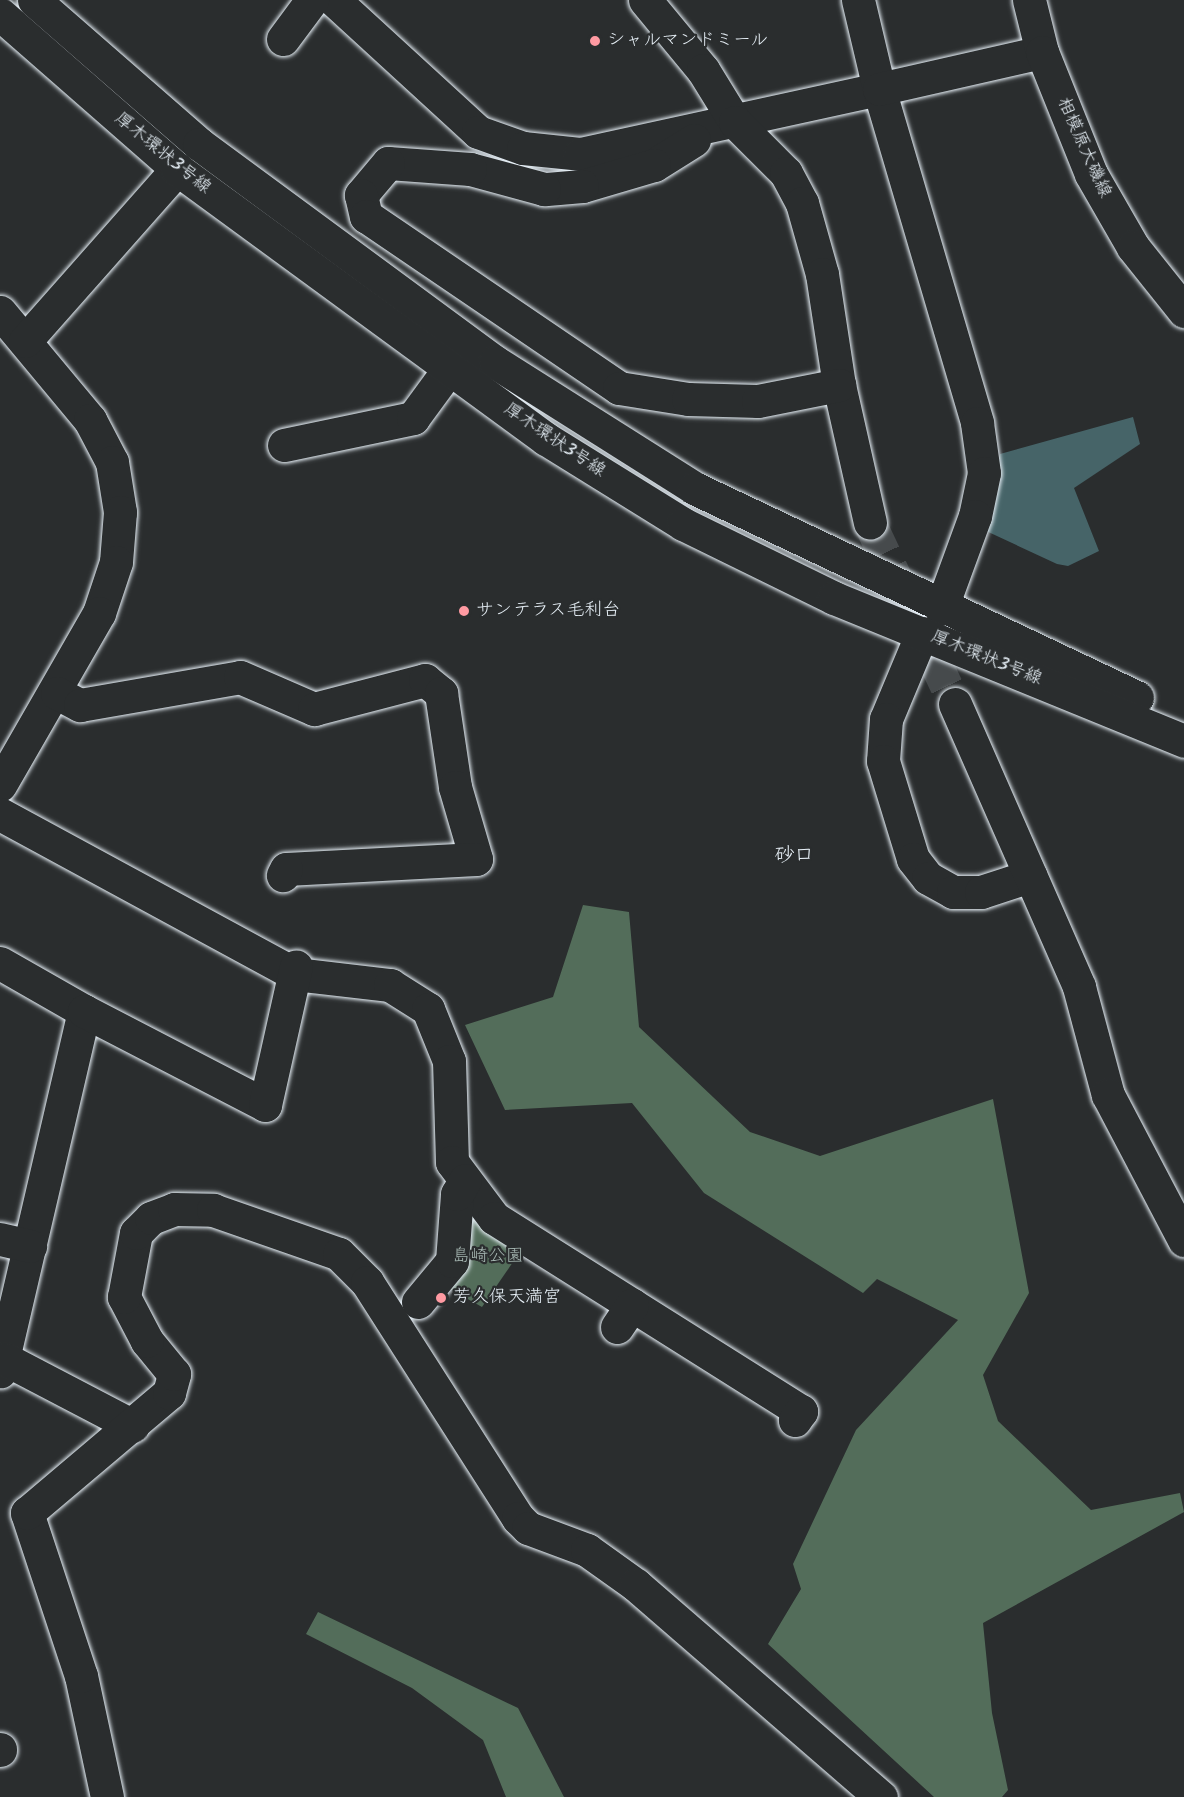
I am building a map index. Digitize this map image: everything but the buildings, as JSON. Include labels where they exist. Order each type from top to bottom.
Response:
[{"type":"street","name":"厚木環状3号線","points":[[34,0],[199,144],[495,362],[694,488],[931,621],[1184,741]]},
{"type":"street","points":[[283,39],[312,0]]},
{"type":"street","points":[[334,0],[478,132],[512,144],[580,154],[703,130],[1042,52]]},
{"type":"street","points":[[645,0],[703,70],[735,122],[786,173],[802,203],[822,274],[838,385],[870,523]]},
{"type":"street","points":[[858,0],[879,90],[977,423],[984,473],[975,516],[931,621],[886,719],[883,761],[913,860],[928,878],[953,892],[981,892],[1030,876]]},
{"type":"street","name":"相模原大磯線","points":[[1029,0],[1042,52],[1091,174],[1133,247],[1184,311]]},
{"type":"street","name":"厚木環状3号線","points":[[0,14],[177,169],[546,439],[683,524],[834,598],[931,621],[1184,718]]},
{"type":"street","points":[[703,130],[689,145],[654,165],[582,186],[544,189],[470,169],[388,163],[362,195],[366,216],[619,388],[688,399],[758,401],[838,385]]},
{"type":"street","points":[[25,341],[177,169]]},
{"type":"street","points":[[0,312],[90,420],[112,462],[120,512],[116,562],[104,601],[57,693],[0,785]]},
{"type":"street","points":[[284,445],[413,418],[448,369]]},
{"type":"street","points":[[57,693],[80,705],[240,677],[315,709],[425,680],[441,693],[455,787],[476,859],[286,869],[283,875]]},
{"type":"street","points":[[955,704],[1079,987],[1108,1095],[1184,1240]]},
{"type":"street","points":[[0,814],[296,970],[390,985],[428,1009],[449,1061],[452,1162],[465,1180],[515,1234],[624,1316],[801,1411],[795,1420]]},
{"type":"street","points":[[0,963],[84,1011],[265,1105],[296,970]]},
{"type":"street","points":[[84,1011],[15,1243],[2,1365],[132,1426]]},
{"type":"street","points":[[418,1302],[452,1261],[457,1194],[465,1180]]},
{"type":"street","points":[[107,1797],[81,1676],[27,1513],[169,1393],[174,1374],[147,1341],[124,1297],[136,1233],[152,1218],[174,1209],[213,1210],[339,1254],[367,1282],[528,1528],[587,1550],[636,1585],[881,1797]]},
{"type":"green space","points":[[583,905],[629,912],[639,1027],[750,1132],[820,1156],[993,1099],[1029,1293],[983,1375],[998,1421],[1091,1510],[1180,1493],[1184,1512],[983,1623],[992,1713],[1008,1790],[1002,1797],[934,1797],[768,1644],[801,1589],[793,1564],[856,1430],[958,1320],[877,1279],[863,1293],[704,1193],[632,1103],[505,1110],[465,1025],[553,997]]},
{"type":"green space","name":"島崎公園","points":[[471,1213],[522,1249],[482,1307],[448,1288]]},
{"type":"green space","points":[[318,1612],[518,1708],[564,1797],[506,1797],[483,1740],[412,1688],[306,1634]]},
{"type":"water","points":[[1133,417],[1140,444],[1074,488],[1099,551],[1068,566],[1057,564],[984,530],[1000,454]]},
{"type":"tunnel","points":[[870,523],[955,704]]},
{"type":"place","name":"シャルマンドミール","points":[[595,41]]},
{"type":"place","name":"サンテラス毛利台","points":[[464,611]]},
{"type":"place","name":"芳久保天満宮","points":[[441,1298]]},
{"type":"district","name":"砂口","points":[[794,856]]}]
